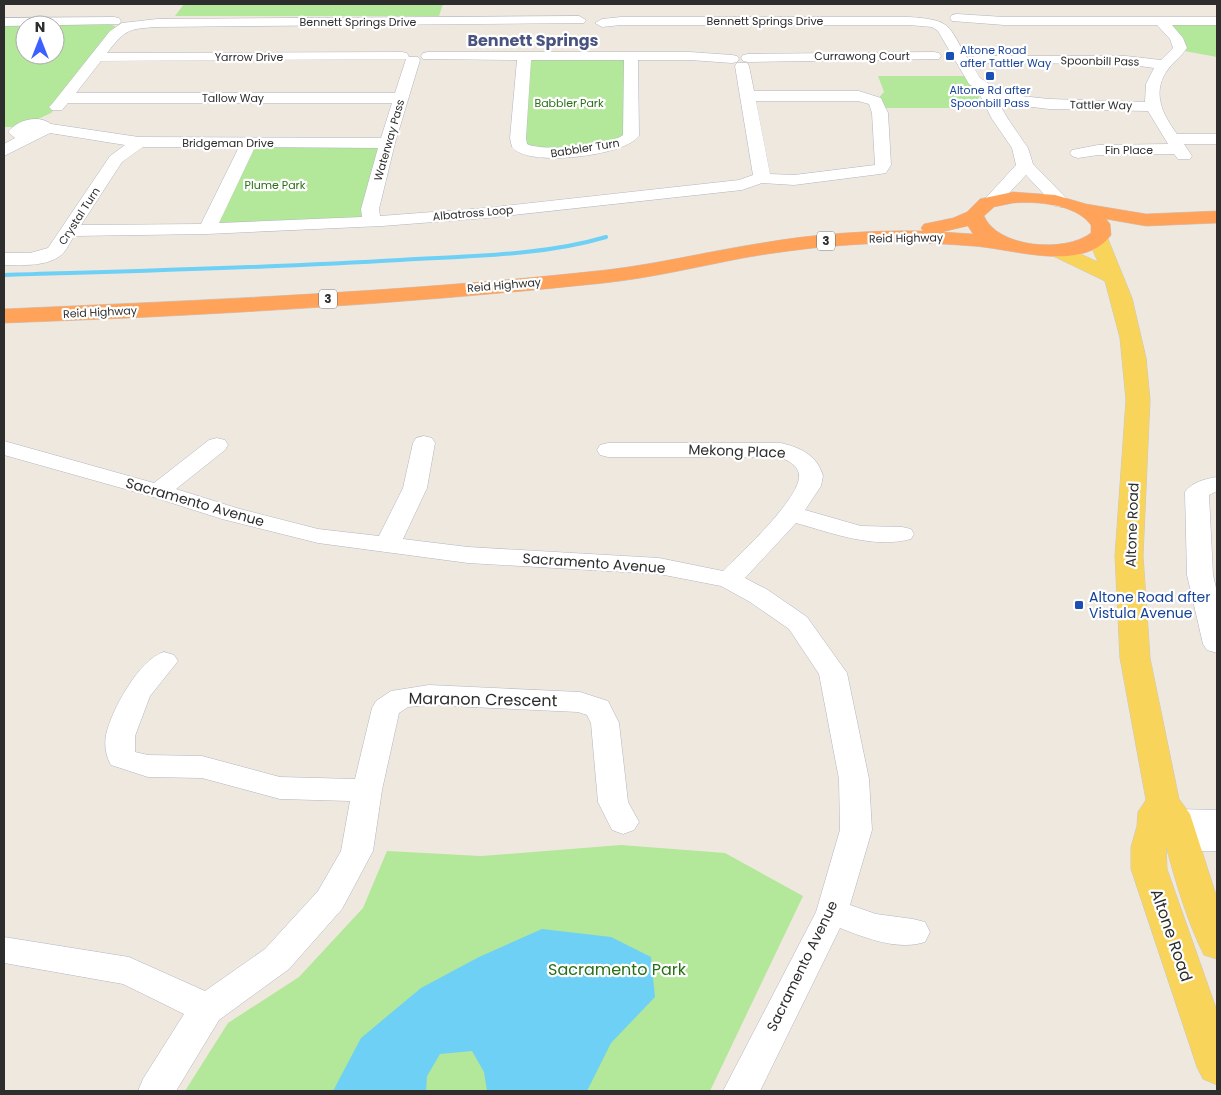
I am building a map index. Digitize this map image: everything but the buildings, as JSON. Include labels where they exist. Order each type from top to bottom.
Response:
[{"type":"highway","points":[[991,202],[1019,197],[1040,198],[1137,220],[1217,217]]},
{"type":"highway","name":"Reid Highway","points":[[4,310],[230,299],[382,289],[567,273],[656,262],[793,238],[929,229],[958,223],[974,216],[979,208],[991,202]]},
{"type":"highway","points":[[1080,208],[1099,221],[1102,226],[1100,236]]},
{"type":"highway","points":[[974,216],[974,221],[980,230],[1002,242],[1035,250],[1058,251],[1086,246],[1100,236],[1138,229],[1217,226]]},
{"type":"highway","name":"Reid Highway","points":[[4,316],[386,296],[572,279],[652,270],[785,245],[830,240],[937,237],[1002,242]]},
{"type":"main road","name":"Altone Road","points":[[1100,236],[1127,313],[1138,400],[1129,556],[1135,658],[1173,821],[1217,944]]},
{"type":"main road","points":[[1058,251],[1119,290]]},
{"type":"main road","name":"Altone Road","points":[[1173,821],[1155,812],[1154,826],[1148,847],[1149,869],[1217,1067]]},
{"type":"street","name":"Bennett Springs Drive","points":[[4,22],[123,24],[157,22],[417,46],[558,22],[621,21],[738,51],[909,21],[944,19],[1217,21]]},
{"type":"street","points":[[944,19],[975,60],[985,81],[986,92]]},
{"type":"street","points":[[944,19],[943,29],[974,81],[986,92],[1020,148],[1025,166],[1061,202]]},
{"type":"street","points":[[1161,21],[1176,38],[1180,48],[1164,65],[1152,85],[1153,107],[1156,115],[1179,148],[1217,139]]},
{"type":"street","points":[[25,131],[65,98],[123,24]]},
{"type":"street","points":[[590,40],[590,56]]},
{"type":"street","name":"Yarrow Drive","points":[[97,57],[417,46],[524,56],[690,56],[738,51]]},
{"type":"street","name":"Waterway Pass","points":[[372,221],[370,209],[387,143],[417,46]]},
{"type":"street","points":[[738,51],[746,96],[762,172],[760,178],[794,180],[880,169],[883,165],[880,113],[876,101],[859,96],[746,96]]},
{"type":"street","name":"Currawong Court","points":[[738,51],[790,56],[934,56]]},
{"type":"street","name":"Babbler Turn","points":[[524,56],[518,138],[520,147],[526,152],[544,154],[615,145],[631,136],[631,56]]},
{"type":"street","name":"Spoonbill Pass","points":[[975,60],[1126,60],[1164,65]]},
{"type":"street","name":"Tattler Way","points":[[986,92],[1049,104]]},
{"type":"street","name":"Tallow Way","points":[[65,98],[402,98]]},
{"type":"street","name":"Tattler Way","points":[[997,113],[1049,104],[1153,107]]},
{"type":"street","name":"Bridgeman Drive","points":[[25,131],[70,133],[139,142],[387,143]]},
{"type":"street","name":"Crystal Turn","points":[[4,259],[32,259],[46,257],[55,252],[116,159],[139,142]]},
{"type":"street","points":[[207,229],[249,143]]},
{"type":"street","name":"Fin Place","points":[[1078,153],[1098,150],[1179,148]]},
{"type":"street","points":[[991,202],[1025,166]]},
{"type":"street","name":"Albatross Loop","points":[[70,231],[207,229],[485,213],[732,186],[755,182],[760,178]]},
{"type":"street","points":[[388,546],[415,488],[424,443]]},
{"type":"street","points":[[158,491],[217,444]]},
{"type":"street","name":"Sacramento Avenue","points":[[4,448],[158,491],[231,514],[318,536],[468,555],[658,566],[729,580],[760,596],[798,623],[833,673],[854,778],[856,830],[832,912],[741,1091]]},
{"type":"street","name":"Mekong Place","points":[[608,450],[781,450],[796,454],[806,464],[811,477],[792,514],[729,580]]},
{"type":"street","points":[[1217,484],[1197,492],[1200,575],[1217,644]]},
{"type":"street","points":[[792,514],[860,533],[902,534]]},
{"type":"street","points":[[164,661],[137,693],[120,736],[120,758],[148,766],[202,767],[280,788],[367,790]]},
{"type":"street","name":"Maranon Crescent","points":[[156,1091],[207,1009],[277,959],[330,900],[357,851],[367,790],[386,708],[401,698],[429,695],[580,702],[598,708],[604,723],[613,802],[623,822]]},
{"type":"street","points":[[1173,821],[1217,822]]},
{"type":"street","points":[[1173,821],[1217,839]]},
{"type":"street","points":[[832,912],[875,927],[912,932]]},
{"type":"street","points":[[6,950],[129,971],[207,1009]]},
{"type":"green space","points":[[184,4],[443,4],[439,16],[175,16]]},
{"type":"green space","points":[[1161,21],[1217,21],[1217,57],[1179,50]]},
{"type":"green space","points":[[4,22],[15,22],[15,65],[65,65],[65,22],[115,26],[115,34],[51,113],[21,127],[4,127]]},
{"type":"green space","name":"Babbler Park","points":[[524,56],[631,56],[625,141],[527,152],[518,138]]},
{"type":"green space","points":[[878,76],[970,76],[980,95],[975,105],[980,108],[878,108],[876,101],[884,92]]},
{"type":"green space","name":"Plume Park","points":[[249,143],[387,143],[372,221],[207,229]]},
{"type":"green space","name":"Sacramento Park","points":[[621,845],[725,853],[803,896],[710,1091],[185,1091],[228,1023],[299,977],[363,908],[387,851],[481,856]]},
{"type":"water","points":[[542,929],[611,937],[651,957],[655,997],[611,1043],[587,1091],[487,1091],[484,1072],[472,1051],[440,1054],[427,1076],[426,1091],[333,1091],[361,1038],[421,988],[479,957]]},
{"type":"waterway","points":[[4,275],[252,267],[478,256],[530,252],[606,237]]},
{"type":"place","name":"Altone Road after Tattler Way","points":[[950,56]]},
{"type":"place","name":"Altone Rd after Spoonbill Pass","points":[[990,76]]},
{"type":"place","name":"Altone Road after Vistula Avenue","points":[[1079,605]]},
{"type":"district","name":"Bennett Springs","points":[[533,40]]}]
